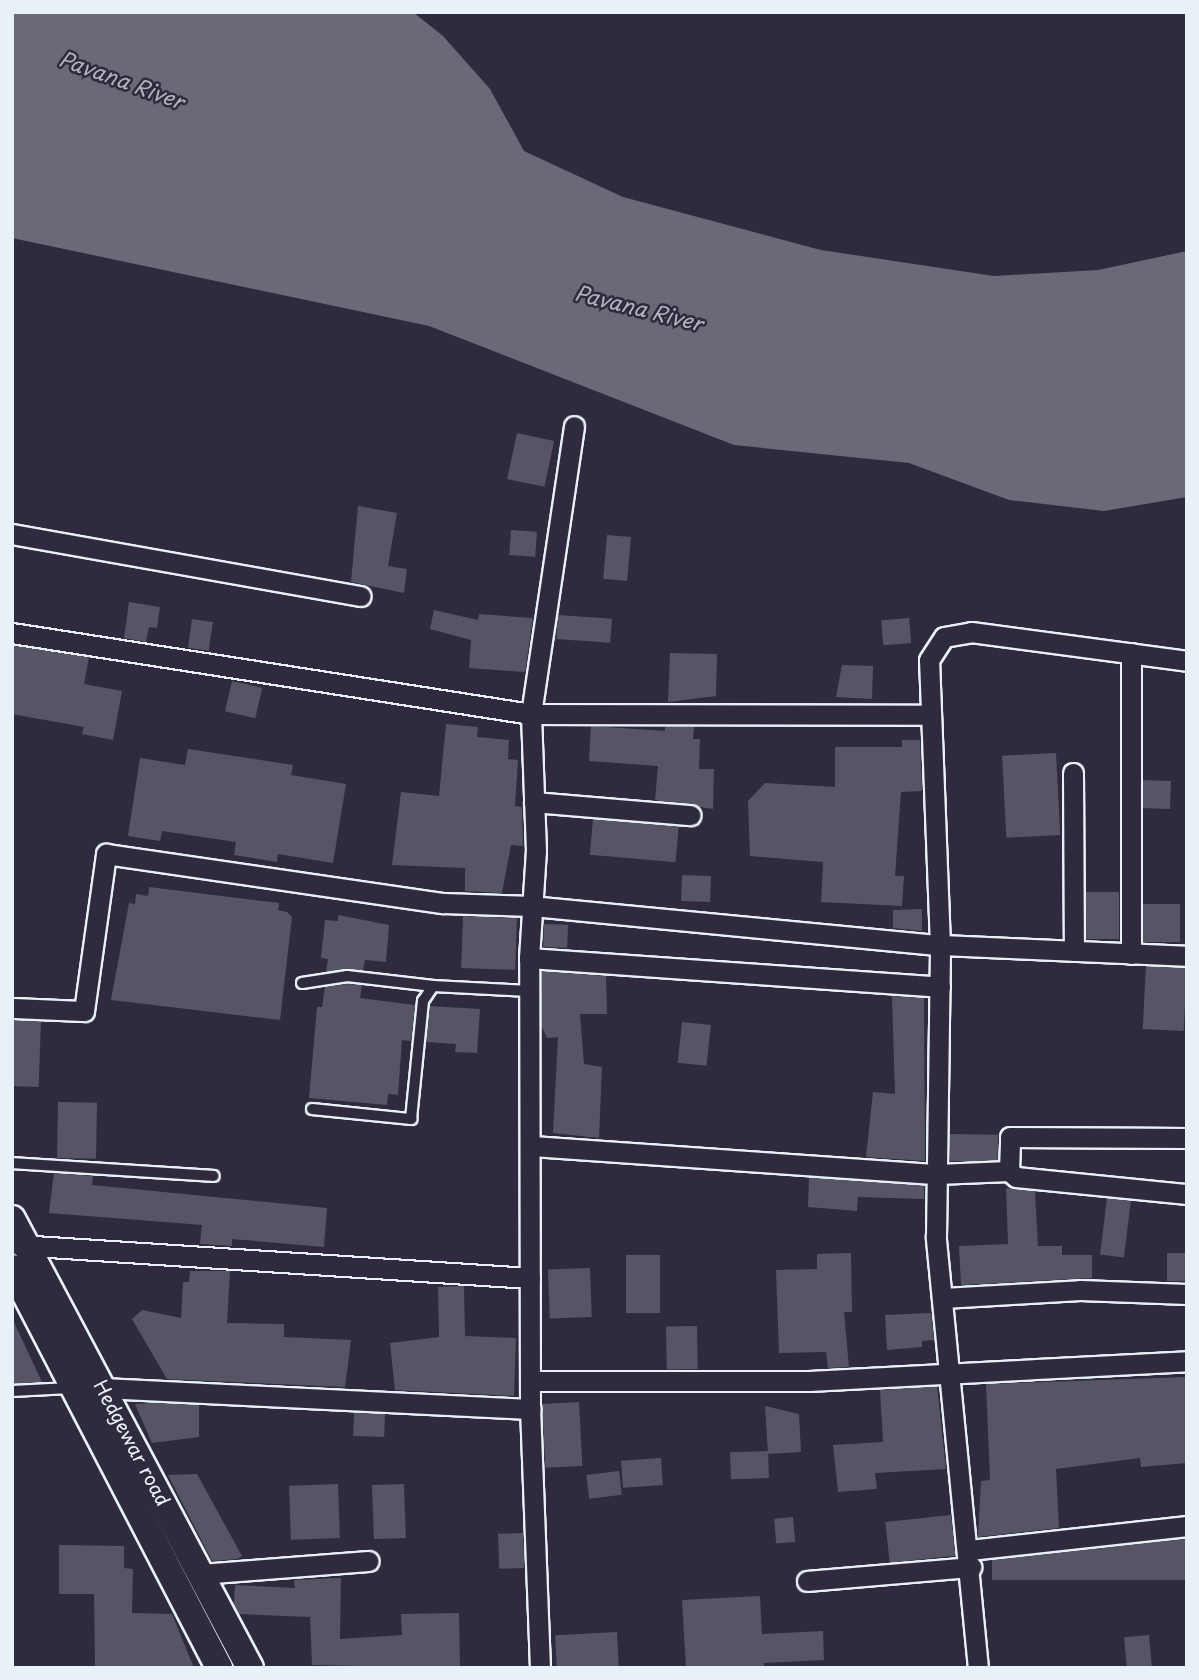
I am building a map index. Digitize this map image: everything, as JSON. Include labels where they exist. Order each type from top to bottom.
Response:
[{"type":"main road","name":"Hedgewar road","points":[[12,1219],[19,1245],[102,1388],[250,1668]]},
{"type":"main road","name":"Hedgewar road","points":[[12,1268],[219,1668]]},
{"type":"street","points":[[540,1668],[530,1409],[532,1146],[529,958],[534,802],[531,714],[574,426]]},
{"type":"street","points":[[12,534],[361,596]]},
{"type":"street","points":[[12,633],[531,714],[927,715]]},
{"type":"street","points":[[978,1668],[971,1558],[943,1298],[937,1174],[940,945],[927,715],[929,660],[944,637],[957,633],[1187,661]]},
{"type":"street","points":[[1131,653],[1131,954]]},
{"type":"street","points":[[1073,773],[1074,951]]},
{"type":"street","points":[[534,802],[690,816]]},
{"type":"street","points":[[12,1008],[84,1011],[106,854],[443,903],[532,906],[940,945],[1187,957]]},
{"type":"street","points":[[529,958],[940,987]]},
{"type":"street","points":[[1009,1171],[1010,1137],[1187,1138]]},
{"type":"street","points":[[532,1146],[937,1174],[1009,1171],[1016,1177],[1187,1194]]},
{"type":"street","points":[[19,1245],[530,1278]]},
{"type":"street","points":[[943,1298],[1080,1290],[1187,1294]]},
{"type":"street","points":[[531,1381],[809,1381],[952,1370],[1187,1361]]},
{"type":"street","points":[[102,1388],[530,1409]]},
{"type":"street","points":[[807,1581],[1187,1526]]},
{"type":"street","points":[[200,1574],[368,1561]]},
{"type":"lane","points":[[302,984],[347,976],[433,986],[529,991]]},
{"type":"lane","points":[[312,1109],[411,1119],[423,1001],[433,986]]},
{"type":"lane","points":[[12,1163],[214,1176]]},
{"type":"lane","points":[[12,1391],[74,1388]]},
{"type":"water","name":"Pavana River","points":[[12,12],[413,12],[443,36],[490,89],[524,151],[623,197],[821,250],[994,276],[1098,270],[1187,251],[1187,497],[1104,511],[1009,500],[909,463],[734,445],[429,326],[12,238]]},
{"type":"building","points":[[517,433],[554,441],[544,487],[507,479]]},
{"type":"building","points":[[358,506],[397,513],[388,566],[407,569],[404,593],[351,582]]},
{"type":"building","points":[[511,530],[537,532],[535,557],[509,555]]},
{"type":"building","points":[[607,535],[631,537],[627,581],[603,579]]},
{"type":"building","points":[[129,602],[160,607],[157,628],[149,627],[146,642],[124,638]]},
{"type":"building","points":[[434,610],[478,620],[479,614],[533,618],[525,672],[469,668],[471,640],[430,629]]},
{"type":"building","points":[[558,615],[612,619],[610,643],[556,639]]},
{"type":"building","points":[[909,618],[911,643],[883,645],[881,620]]},
{"type":"building","points":[[192,619],[213,622],[209,651],[188,648]]},
{"type":"building","points":[[12,645],[89,657],[84,684],[122,691],[113,740],[82,734],[84,727],[12,714]]},
{"type":"building","points":[[670,653],[717,654],[716,696],[668,702]]},
{"type":"building","points":[[842,665],[873,666],[872,699],[836,697]]},
{"type":"building","points":[[232,681],[262,688],[255,718],[225,711]]},
{"type":"building","points":[[446,724],[478,727],[477,737],[509,740],[508,759],[518,760],[515,806],[522,807],[523,846],[511,845],[502,893],[465,891],[465,868],[392,865],[401,792],[439,796]]},
{"type":"building","points":[[591,726],[665,731],[665,727],[694,727],[693,739],[700,739],[699,769],[714,769],[713,809],[655,800],[658,766],[589,761]]},
{"type":"building","points":[[902,740],[920,740],[922,791],[901,792],[895,876],[904,876],[902,906],[821,902],[823,862],[750,856],[748,801],[765,783],[835,787],[835,747],[902,747]]},
{"type":"building","points":[[188,749],[293,765],[291,775],[346,784],[333,863],[278,854],[277,862],[234,855],[236,842],[162,831],[160,841],[128,836],[140,758],[185,765]]},
{"type":"building","points":[[1056,753],[1060,835],[1006,838],[1002,756]]},
{"type":"building","points":[[1143,780],[1171,781],[1170,809],[1142,808]]},
{"type":"building","points":[[593,819],[679,826],[676,862],[590,855]]},
{"type":"building","points":[[682,875],[711,876],[710,902],[681,901]]},
{"type":"building","points":[[149,887],[279,903],[278,910],[287,912],[292,917],[280,1020],[111,1000],[129,903],[135,904],[136,894],[148,896]]},
{"type":"building","points":[[1086,892],[1119,892],[1119,939],[1086,939]]},
{"type":"building","points":[[1143,904],[1180,904],[1180,942],[1143,942]]},
{"type":"building","points":[[922,909],[922,931],[893,928],[893,910]]},
{"type":"building","points":[[338,915],[389,925],[386,962],[365,960],[363,970],[326,972],[328,959],[321,958],[325,920],[338,921]]},
{"type":"building","points":[[463,916],[517,918],[515,970],[461,968]]},
{"type":"building","points":[[544,924],[568,925],[567,948],[543,947]]},
{"type":"building","points":[[1146,966],[1187,968],[1184,1031],[1143,1029]]},
{"type":"building","points":[[541,971],[606,976],[607,1014],[580,1014],[584,1064],[602,1067],[599,1138],[553,1133],[558,1037],[547,1038],[541,1025]]},
{"type":"building","points":[[362,985],[360,998],[415,1005],[411,1041],[402,1040],[398,1095],[388,1094],[387,1105],[309,1098],[317,1007],[322,1007],[325,987]]},
{"type":"building","points":[[892,996],[924,998],[925,1161],[866,1157],[873,1092],[895,1094]]},
{"type":"building","points":[[430,1006],[480,1009],[477,1053],[455,1052],[456,1044],[426,1042]]},
{"type":"building","points":[[12,1020],[41,1021],[39,1087],[12,1086]]},
{"type":"building","points":[[682,1022],[711,1025],[707,1066],[678,1063]]},
{"type":"building","points":[[58,1102],[97,1103],[96,1159],[57,1158]]},
{"type":"building","points":[[950,1134],[998,1135],[998,1162],[950,1161]]},
{"type":"building","points":[[54,1173],[93,1176],[92,1185],[327,1208],[324,1247],[232,1239],[232,1246],[200,1244],[202,1225],[49,1213]]},
{"type":"building","points":[[809,1177],[924,1185],[924,1199],[858,1197],[857,1211],[808,1207]]},
{"type":"building","points":[[1006,1188],[1035,1191],[1038,1246],[1062,1246],[1062,1255],[1092,1255],[1092,1278],[961,1285],[959,1246],[1008,1244]]},
{"type":"building","points":[[1107,1198],[1131,1201],[1124,1257],[1100,1255]]},
{"type":"building","points":[[851,1253],[852,1312],[844,1312],[849,1367],[828,1368],[826,1352],[779,1353],[776,1270],[817,1269],[817,1254]]},
{"type":"building","points":[[1167,1253],[1187,1253],[1187,1281],[1167,1281]]},
{"type":"building","points":[[626,1255],[660,1255],[660,1313],[626,1313]]},
{"type":"building","points":[[590,1268],[592,1317],[550,1318],[548,1269]]},
{"type":"building","points":[[190,1271],[230,1271],[227,1323],[284,1324],[284,1337],[351,1340],[345,1387],[167,1379],[132,1319],[142,1310],[181,1318],[183,1282],[189,1282]]},
{"type":"building","points":[[464,1286],[465,1336],[516,1338],[514,1396],[395,1390],[390,1343],[439,1337],[438,1287]]},
{"type":"building","points":[[931,1313],[934,1340],[922,1341],[922,1347],[887,1350],[885,1315]]},
{"type":"building","points":[[12,1318],[42,1382],[12,1384]]},
{"type":"building","points":[[697,1326],[698,1369],[667,1370],[666,1327]]},
{"type":"building","points":[[1187,1377],[1187,1463],[1141,1467],[1140,1458],[1056,1469],[1059,1528],[978,1537],[981,1481],[990,1480],[986,1384]]},
{"type":"building","points":[[937,1386],[946,1469],[875,1473],[877,1489],[838,1492],[833,1445],[883,1442],[880,1390]]},
{"type":"building","points":[[579,1402],[582,1466],[545,1468],[542,1404]]},
{"type":"building","points":[[135,1404],[199,1405],[199,1437],[152,1443]]},
{"type":"building","points":[[765,1406],[799,1414],[801,1452],[768,1454]]},
{"type":"building","points":[[354,1413],[385,1414],[384,1437],[353,1436]]},
{"type":"building","points":[[768,1451],[769,1478],[731,1479],[730,1452]]},
{"type":"building","points":[[661,1458],[663,1485],[623,1488],[621,1461]]},
{"type":"building","points":[[619,1471],[622,1495],[589,1499],[586,1475]]},
{"type":"building","points":[[197,1474],[242,1556],[237,1559],[212,1561],[168,1475]]},
{"type":"building","points":[[338,1484],[340,1538],[291,1540],[289,1486]]},
{"type":"building","points":[[404,1484],[406,1538],[374,1539],[372,1485]]},
{"type":"building","points":[[951,1515],[955,1556],[890,1563],[885,1522]]},
{"type":"building","points":[[793,1517],[795,1542],[776,1544],[774,1519]]},
{"type":"building","points":[[523,1533],[524,1568],[499,1569],[498,1534]]},
{"type":"building","points":[[992,1538],[1187,1538],[1187,1580],[992,1580]]},
{"type":"building","points":[[59,1545],[124,1546],[124,1568],[133,1569],[132,1613],[172,1614],[194,1668],[95,1668],[94,1594],[59,1594]]},
{"type":"building","points":[[341,1578],[340,1639],[402,1635],[401,1614],[459,1613],[460,1668],[312,1665],[310,1617],[239,1614],[234,1604],[235,1585],[295,1588],[294,1580]]},
{"type":"building","points":[[760,1596],[762,1634],[823,1631],[824,1660],[764,1663],[764,1668],[686,1668],[682,1600]]},
{"type":"building","points":[[617,1632],[619,1668],[557,1668],[555,1635]]},
{"type":"building","points":[[1149,1635],[1152,1668],[1127,1668],[1124,1637]]}]
